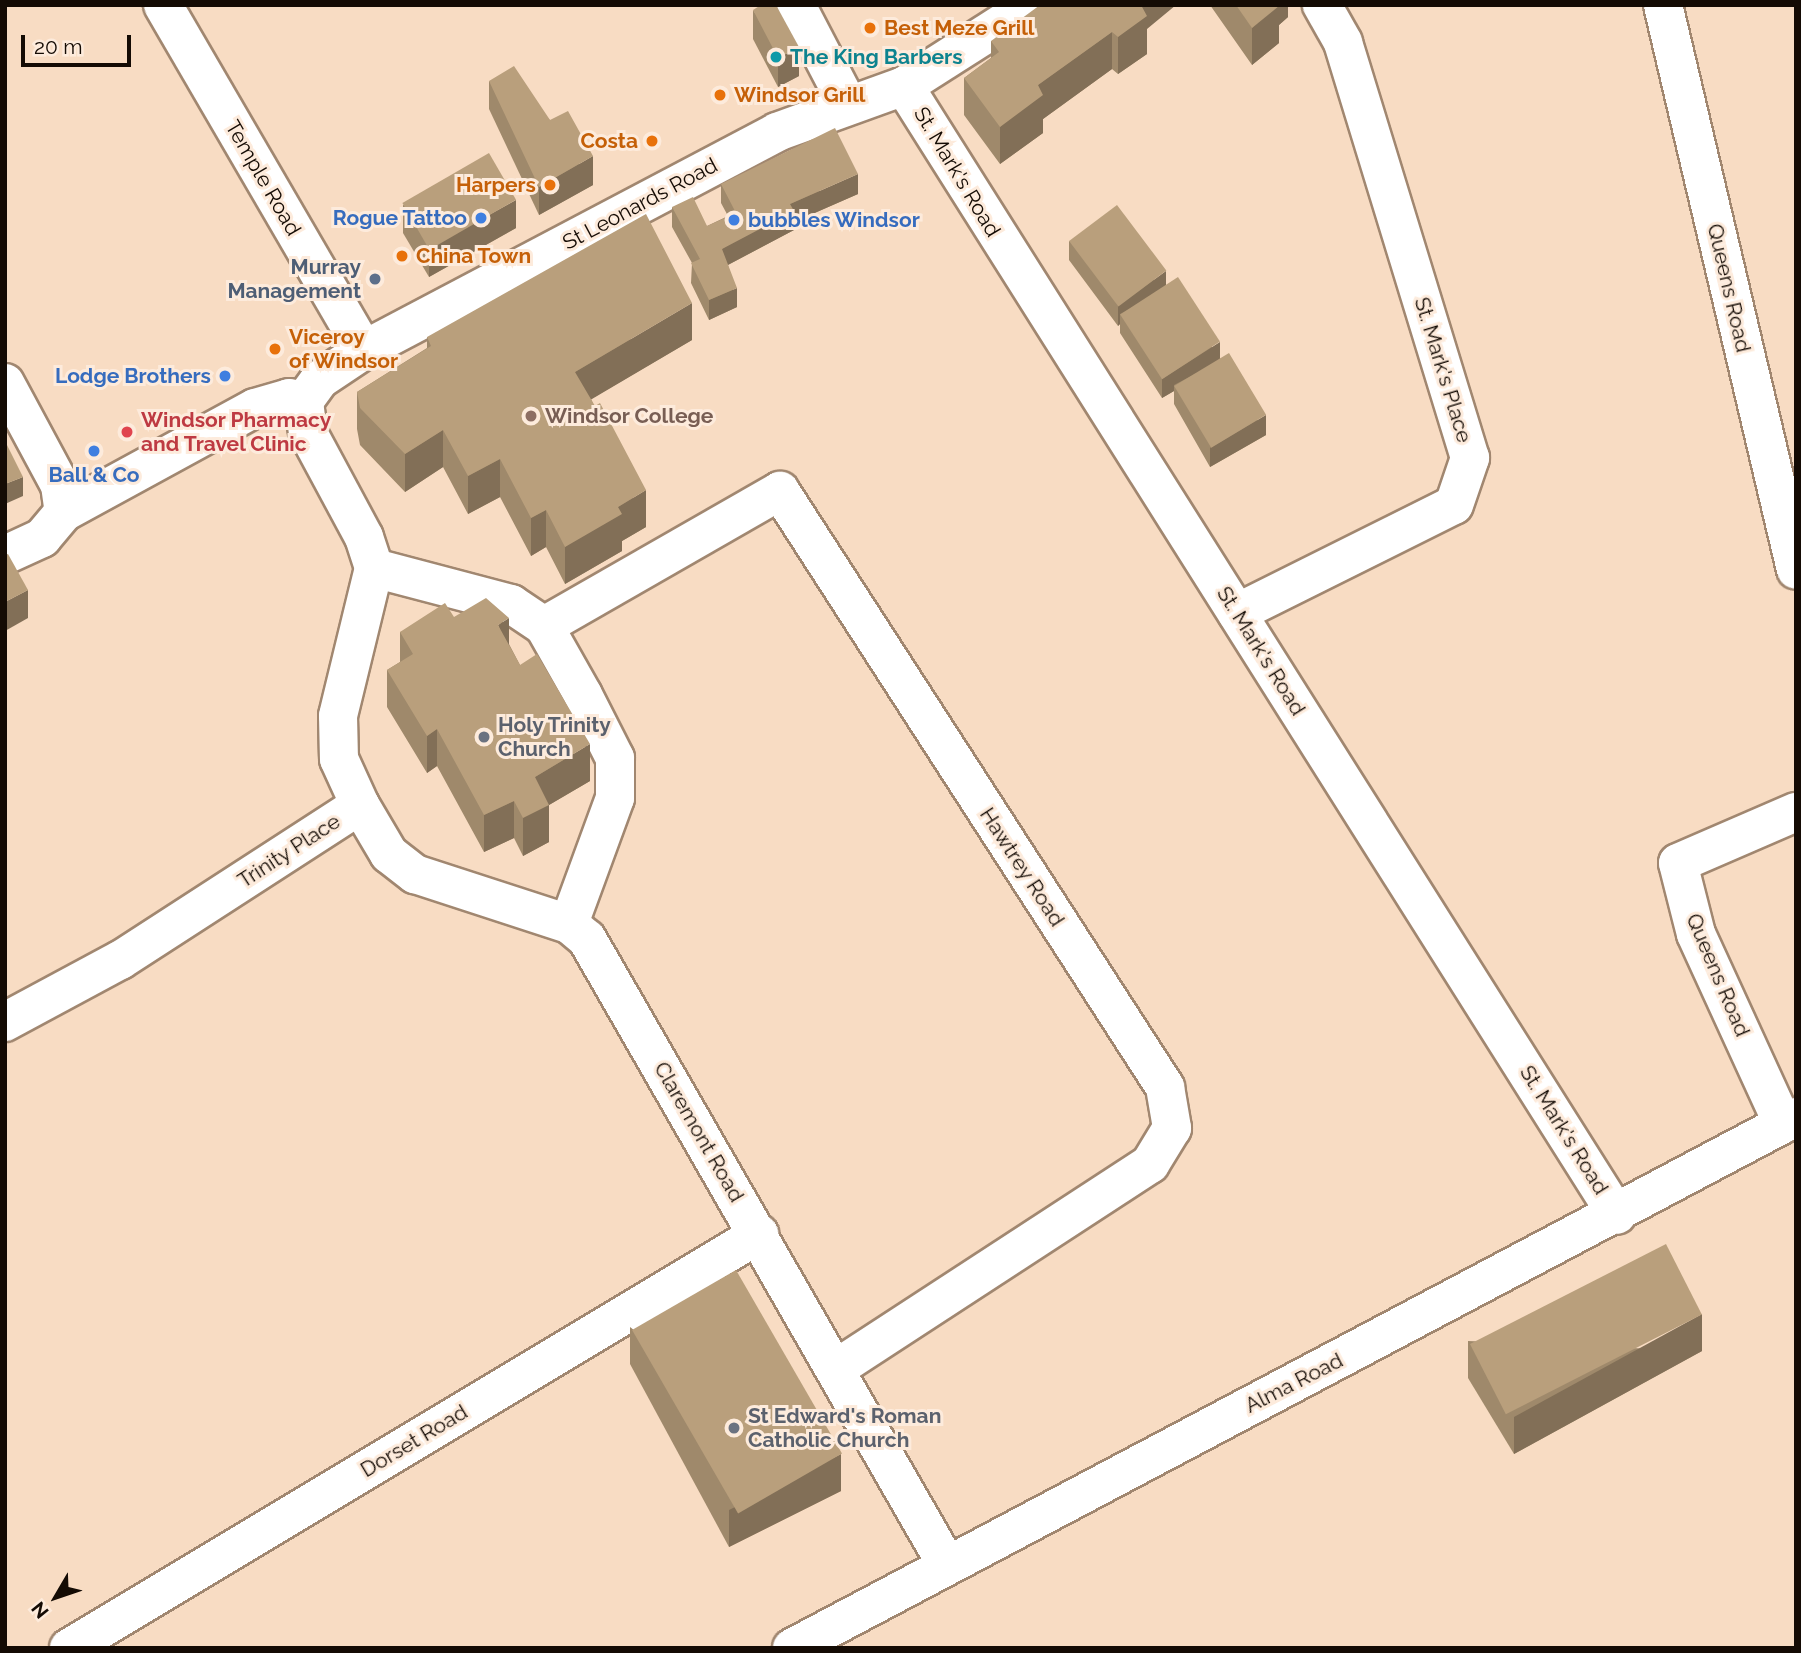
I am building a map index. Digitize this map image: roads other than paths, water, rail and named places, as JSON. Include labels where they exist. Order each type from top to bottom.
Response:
[{"type":"street","name":"Temple Road","points":[[163,5],[364,350]]},
{"type":"street","points":[[796,5],[848,105]]},
{"type":"street","name":"St Leonards Road","points":[[304,401],[319,380],[364,350],[765,138],[904,86],[1031,5]]},
{"type":"street","name":"St. Mark's Place","points":[[1237,613],[1454,505],[1471,458],[1343,42],[1322,5]]},
{"type":"street","name":"Queens Road","points":[[1663,5],[1796,570]]},
{"type":"street","name":"St. Mark's Road","points":[[904,86],[1617,1215]]},
{"type":"street","points":[[5,383],[60,485],[64,512]]},
{"type":"street","points":[[5,555],[42,538],[64,512],[255,408],[276,400],[304,401],[308,433],[374,568],[510,604],[544,626],[615,758],[615,798],[569,924]]},
{"type":"street","name":"Hawtrey Road","points":[[544,626],[780,491],[1165,1087],[1172,1128],[1150,1164],[837,1368]]},
{"type":"street","name":"Trinity Place","points":[[5,1022],[120,960],[360,805],[340,759],[338,716],[374,568]]},
{"type":"street","name":"Claremont Road","points":[[360,805],[389,854],[415,874],[569,924],[587,939],[837,1368],[947,1565]]},
{"type":"street","name":"Queens Road","points":[[1789,1121],[1696,934],[1678,863],[1796,812]]},
{"type":"street","name":"Alma Road","points":[[792,1648],[1617,1215],[1789,1121]]},
{"type":"street","name":"Dorset Road","points":[[69,1648],[759,1234]]},
{"type":"place","name":"Best Meze Grill","points":[[870,28]]},
{"type":"place","name":"The King Barbers","points":[[776,57]]},
{"type":"place","name":"Windsor Grill","points":[[720,95]]},
{"type":"place","name":"Costa","points":[[652,141]]},
{"type":"place","name":"Harpers","points":[[550,185]]},
{"type":"place","name":"Rogue Tattoo","points":[[481,218]]},
{"type":"place","name":"bubbles Windsor","points":[[734,220]]},
{"type":"place","name":"China Town","points":[[402,256]]},
{"type":"place","name":"Murray Management","points":[[375,279]]},
{"type":"place","name":"Viceroy of Windsor","points":[[275,349]]},
{"type":"place","name":"Lodge Brothers","points":[[225,376]]},
{"type":"place","name":"Windsor College","points":[[531,416]]},
{"type":"place","name":"Windsor Pharmacy and Travel Clinic","points":[[127,432]]},
{"type":"place","name":"Ball & Co","points":[[94,451]]},
{"type":"place","name":"Holy Trinity Church","points":[[484,737]]},
{"type":"place","name":"St Edward's Roman Catholic Church","points":[[734,1428]]}]
